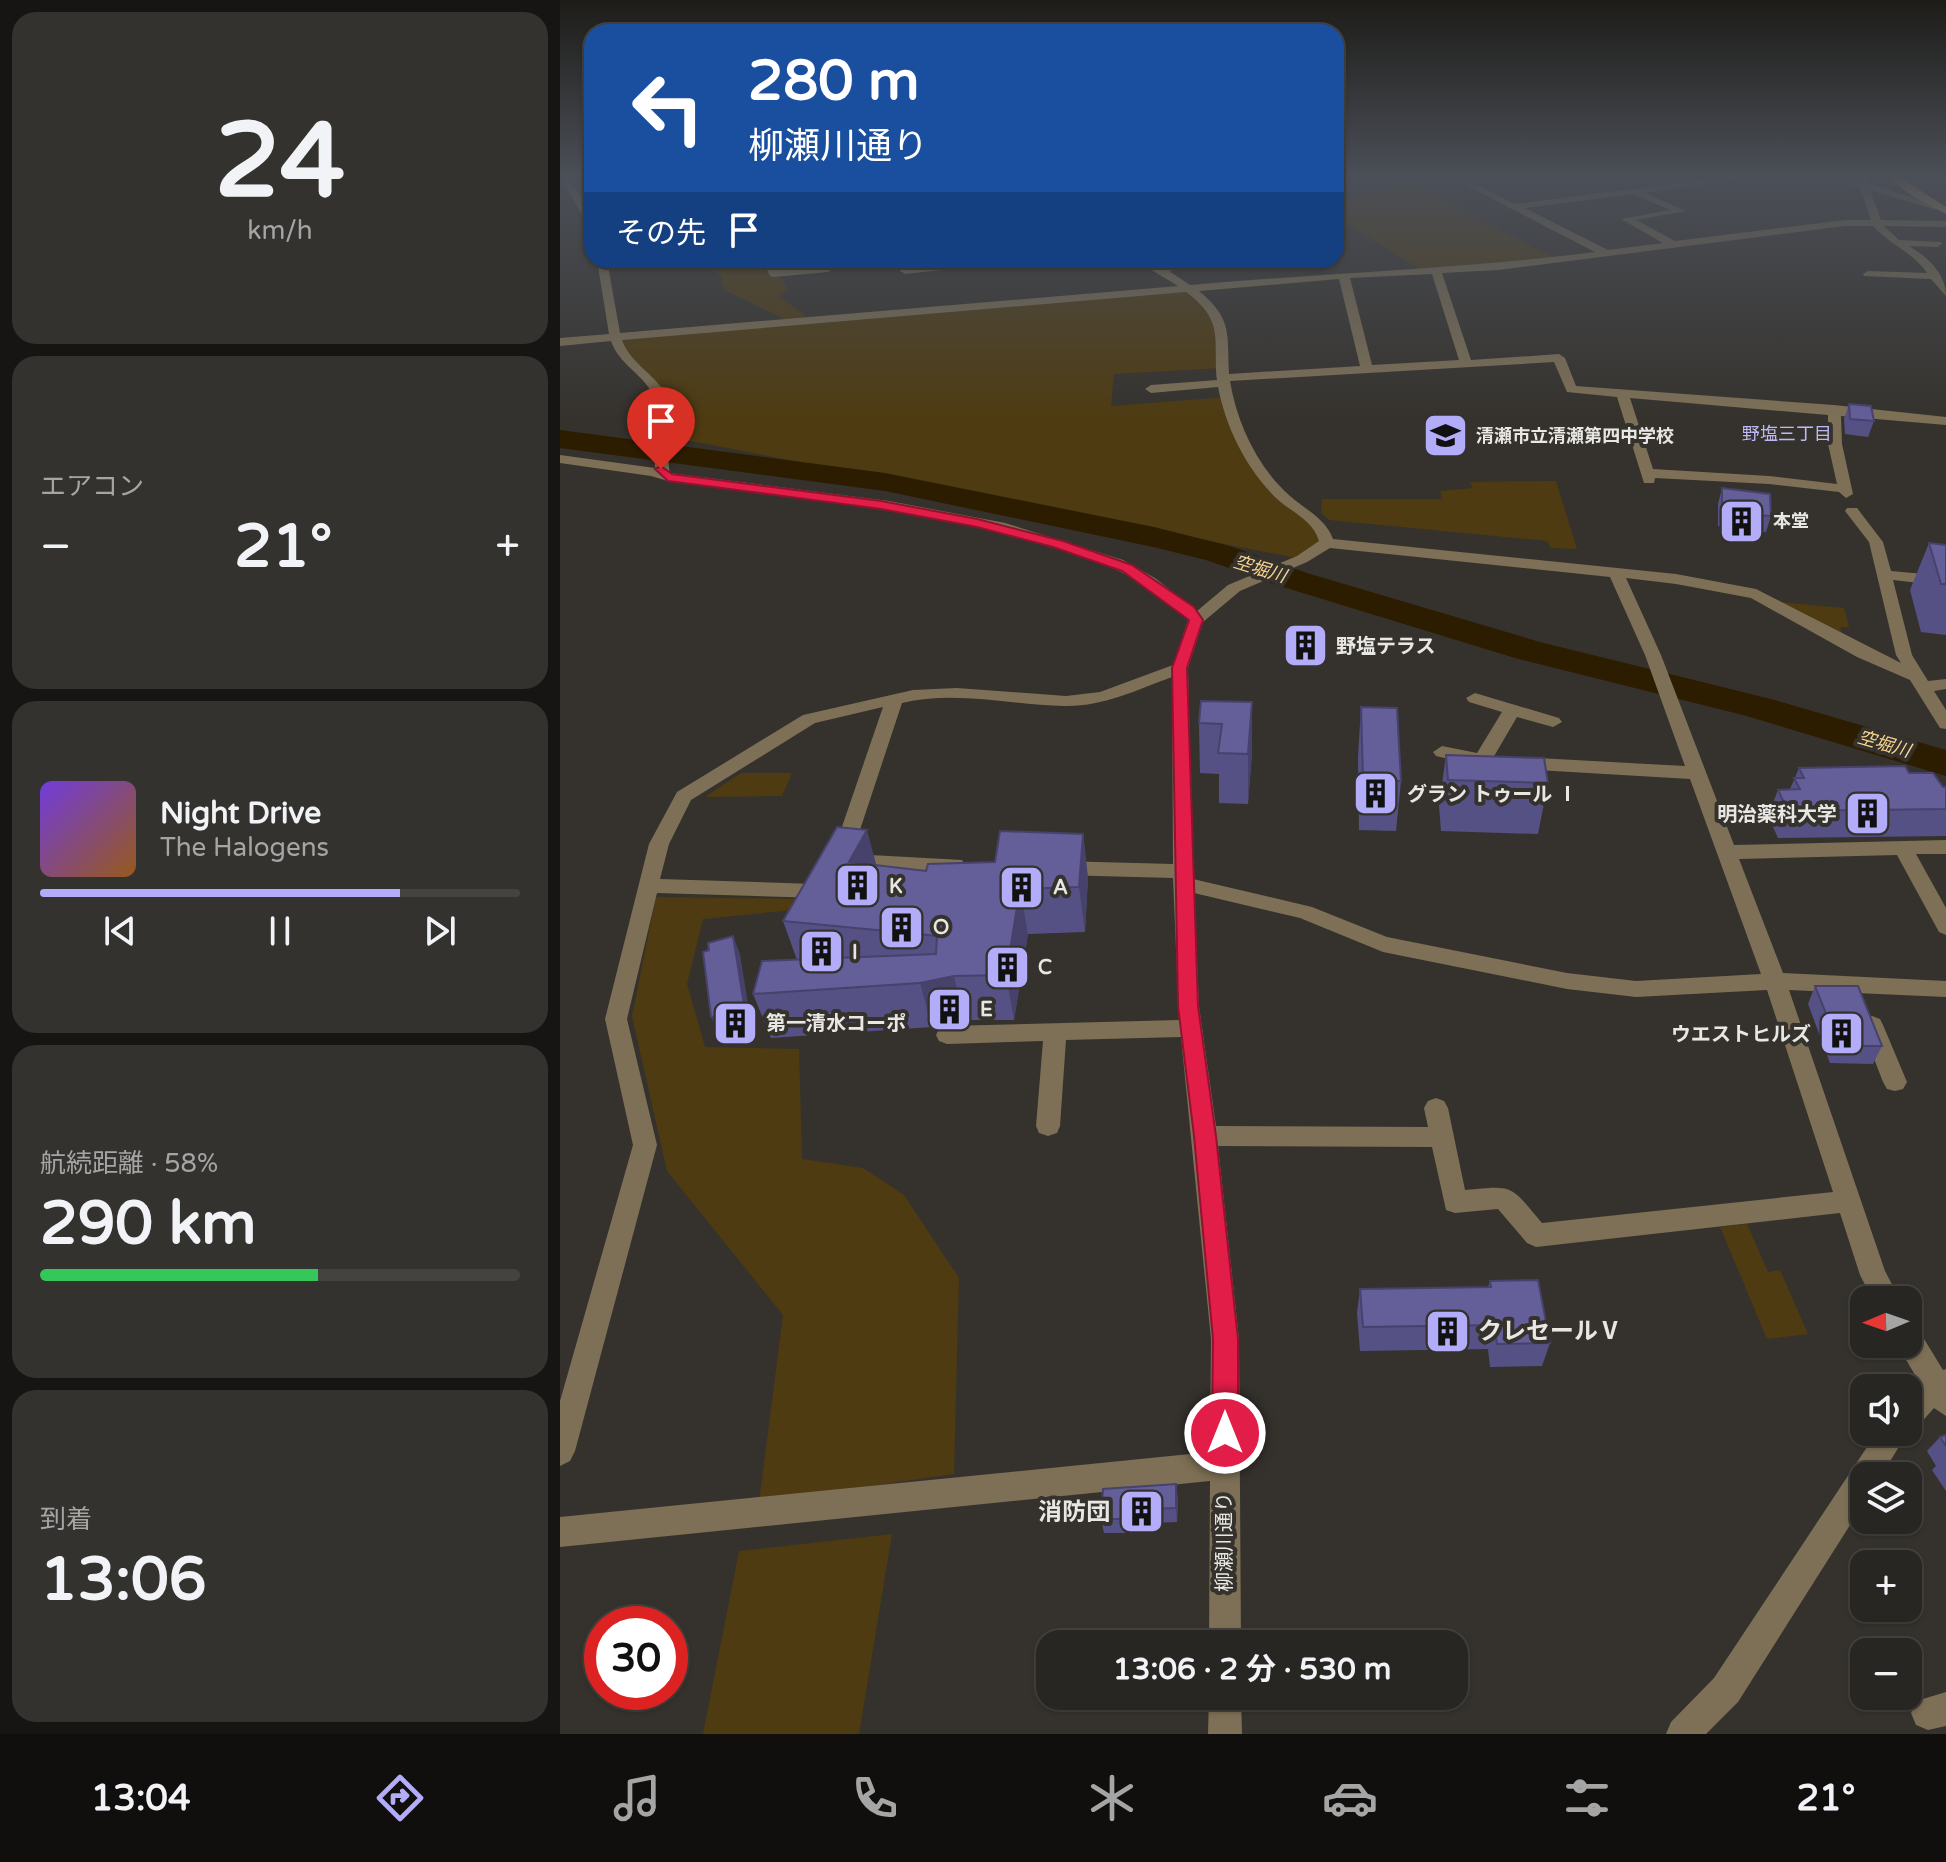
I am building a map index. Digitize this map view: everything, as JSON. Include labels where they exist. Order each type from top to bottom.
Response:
[{"type":"street","points":[[560,342],[1348,275],[1498,267],[1562,258]]},
{"type":"street","points":[[1921,258],[1946,293]]},
{"type":"street","points":[[604,268],[620,350],[657,387],[664,407],[663,472]]},
{"type":"street","points":[[771,268],[774,274],[828,269]]},
{"type":"street","points":[[904,268],[905,271],[933,268]]},
{"type":"street","points":[[1154,268],[1188,288],[1218,318],[1223,342],[1224,380],[1237,433],[1260,470],[1283,497],[1315,520],[1325,533],[1327,543]]},
{"type":"street","points":[[1157,270],[1171,268]]},
{"type":"street","points":[[1341,268],[1348,275],[1367,368]]},
{"type":"street","points":[[1436,270],[1466,362]]},
{"type":"street","points":[[1868,274],[1935,276]]},
{"type":"street","points":[[1151,389],[1367,368],[1559,358],[1571,389],[1834,409],[1946,421]]},
{"type":"street","points":[[1622,392],[1649,477],[1769,480],[1846,491],[1835,444],[1834,409]]},
{"type":"street","points":[[560,459],[663,472],[712,484],[881,505],[977,523],[1058,544],[1127,568],[1189,610],[1196,620],[1234,588],[1302,559],[1327,543],[1676,579],[1756,594],[1920,682],[1946,684]]},
{"type":"street","points":[[1852,511],[1876,542],[1904,655],[1946,724]]},
{"type":"street","points":[[1616,574],[1654,658],[1775,981],[1879,1286]]},
{"type":"street","points":[[1885,575],[1946,581]]},
{"type":"street","name":"柳瀬川通り","points":[[1196,620],[1180,668],[1184,877],[1190,1028],[1205,1136],[1225,1339],[1225,1630]]},
{"type":"street","points":[[560,1451],[645,1145],[616,1019],[659,844],[684,796],[809,719],[895,698],[957,693],[1066,701],[1103,697],[1180,668]]},
{"type":"street","points":[[648,886],[821,891],[841,861],[895,698]]},
{"type":"street","points":[[1475,698],[1553,722]]},
{"type":"street","points":[[1482,761],[1512,710]]},
{"type":"street","points":[[1442,752],[1482,761],[1697,773]]},
{"type":"street","points":[[1727,852],[1946,847]]},
{"type":"street","points":[[1903,848],[1946,927]]},
{"type":"street","points":[[841,861],[976,865]]},
{"type":"street","points":[[1036,867],[1184,877],[1305,912],[1383,944],[1567,981],[1636,989],[1775,981],[1946,989]]},
{"type":"street","points":[[1855,984],[1895,1082]]},
{"type":"street","points":[[947,1035],[1190,1028]]},
{"type":"street","points":[[1048,1126],[1055,1032]]},
{"type":"street","points":[[1436,1108],[1455,1202],[1504,1197],[1536,1235],[1848,1201]]},
{"type":"street","points":[[1205,1136],[1444,1137]]},
{"type":"street","points":[[1921,1358],[1942,1390],[1922,1405]]},
{"type":"street","points":[[560,1532],[1225,1465]]},
{"type":"street","points":[[1683,1734],[1726,1690],[1850,1498]]},
{"type":"street","points":[[1225,1710],[1225,1734]]},
{"type":"shaded area","points":[[1402,258],[1557,259],[1421,270]]},
{"type":"shaded area","points":[[709,268],[764,268],[766,273],[783,279],[787,289],[779,296],[808,318],[786,320],[723,289],[721,276]]},
{"type":"shaded area","points":[[1188,288],[1218,318],[1223,368],[1114,374],[1111,406],[1228,397],[1260,470],[1327,543],[1302,559],[665,436],[664,407],[620,350],[618,337]]},
{"type":"shaded area","points":[[1556,481],[1577,549],[1551,548],[1547,541],[1329,520],[1321,513],[1322,499],[1442,499],[1440,491],[1473,488],[1470,482]]},
{"type":"shaded area","points":[[1779,602],[1844,608],[1849,627],[1840,627],[1843,637]]},
{"type":"shaded area","points":[[741,773],[792,773],[782,796],[705,797]]},
{"type":"shaded area","points":[[656,897],[801,899],[793,910],[703,919],[687,984],[705,1047],[799,1049],[802,1159],[863,1168],[904,1195],[959,1278],[954,1474],[759,1502],[783,1315],[667,1171],[632,1016]]},
{"type":"shaded area","points":[[1747,1224],[1768,1272],[1780,1270],[1808,1334],[1767,1339],[1720,1227]]},
{"type":"shaded area","points":[[892,1534],[859,1734],[703,1734],[739,1551]]},
{"type":"building","points":[[1849,404],[1871,406],[1874,421],[1850,419]]},
{"type":"building","points":[[1722,488],[1770,494],[1771,516],[1758,517],[1722,510]]},
{"type":"building","points":[[1929,543],[1946,545],[1946,584],[1941,584]]},
{"type":"building","points":[[1201,701],[1252,702],[1248,754],[1218,753],[1222,724],[1199,723]]},
{"type":"building","points":[[1361,707],[1397,708],[1401,781],[1363,780]]},
{"type":"building","points":[[1446,755],[1544,758],[1548,783],[1448,780]]},
{"type":"building","points":[[1905,766],[1909,773],[1933,773],[1946,787],[1946,809],[1788,811],[1778,790],[1800,789],[1794,778],[1804,778],[1799,768]]},
{"type":"building","points":[[837,827],[867,830],[849,862],[926,871],[928,864],[995,862],[1000,831],[1083,834],[1079,887],[1020,889],[1006,975],[954,976],[920,983],[753,994],[762,961],[936,954],[937,936],[783,921]]},
{"type":"building","points":[[733,936],[746,1017],[717,1026],[715,1016],[711,1017],[703,952],[709,950],[708,943]]},
{"type":"building","points":[[1815,986],[1858,986],[1882,1046],[1839,1046]]},
{"type":"building","points":[[1538,1280],[1550,1343],[1497,1344],[1494,1325],[1363,1327],[1360,1289],[1491,1287],[1490,1281]]},
{"type":"building","points":[[1176,1484],[1176,1508],[1123,1510],[1122,1519],[1101,1519],[1103,1489]]},
{"type":"waterway","name":"空堀川","points":[[560,439],[885,482],[1154,537],[1218,553],[1295,580],[1528,650],[1757,707],[1946,763]]},
{"type":"place","name":"清瀬市立清瀬第四中学校","points":[[1445,436]]},
{"type":"place","name":"本堂","points":[[1742,521]]},
{"type":"place","name":"野塩テラス","points":[[1305,646]]},
{"type":"place","name":"グラン トゥール Ⅰ","points":[[1376,794]]},
{"type":"place","name":"明治薬科大学","points":[[1868,814]]},
{"type":"place","name":"K","points":[[858,886]]},
{"type":"place","name":"A","points":[[1022,887]]},
{"type":"place","name":"O","points":[[902,927]]},
{"type":"place","name":"I","points":[[821,952]]},
{"type":"place","name":"C","points":[[1007,967]]},
{"type":"place","name":"E","points":[[949,1009]]},
{"type":"place","name":"第一清水コーポ","points":[[735,1023]]},
{"type":"place","name":"ウエストヒルズ","points":[[1842,1034]]},
{"type":"place","name":"クレセールⅤ","points":[[1447,1331]]},
{"type":"place","name":"消防団","points":[[1141,1512]]},
{"type":"district","name":"野塩三丁目","points":[[1787,434]]},
{"type":"route","points":[[661,469],[668,477],[881,505],[977,523],[1058,544],[1127,568],[1189,610],[1196,620],[1180,668],[1183,871],[1188,1006],[1205,1136],[1225,1339],[1225,1433]]}]
